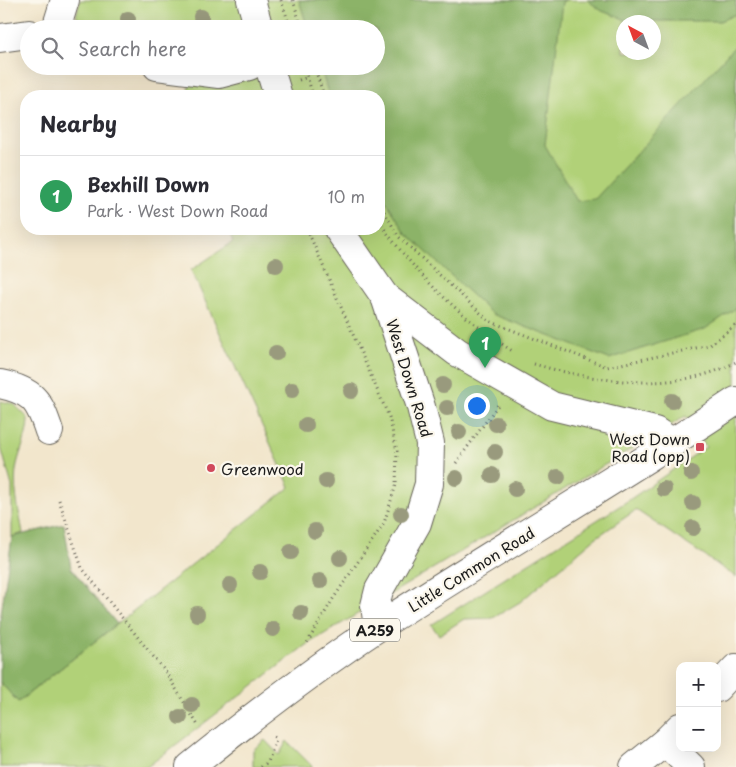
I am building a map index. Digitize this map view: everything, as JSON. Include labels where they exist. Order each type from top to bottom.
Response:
[{"type":"main road","points":[[59,20],[65,0]]},
{"type":"main road","points":[[251,0],[257,20]]},
{"type":"main road","points":[[0,38],[20,35]]},
{"type":"main road","points":[[272,75],[276,90]]},
{"type":"main road","name":"West Down Road","points":[[342,235],[385,297],[421,407],[430,443],[429,484],[416,523],[379,590],[375,606],[378,627]]},
{"type":"main road","name":"West Down Road","points":[[385,297],[457,352],[552,406],[655,431],[672,443]]},
{"type":"main road","points":[[0,384],[28,392],[41,407],[49,431]]},
{"type":"main road","name":"Little Common Road","points":[[190,767],[257,712],[378,627],[736,401]]},
{"type":"main road","points":[[721,684],[736,668]]},
{"type":"main road","points":[[634,767],[672,735],[691,767]]},
{"type":"path","points":[[281,0],[288,20]]},
{"type":"path","points":[[293,0],[299,20]]},
{"type":"path","points":[[307,75],[312,90]]},
{"type":"path","points":[[317,75],[322,90]]},
{"type":"path","points":[[385,213],[399,237],[489,321],[607,367],[710,345],[736,325]]},
{"type":"path","points":[[385,230],[393,242],[426,278],[487,335],[517,354]]},
{"type":"path","points":[[304,648],[332,599],[384,523],[396,485],[397,451],[389,417],[310,235]]},
{"type":"path","points":[[396,485],[442,483],[512,384],[532,364],[601,380],[636,382],[680,379],[722,369],[736,362]]},
{"type":"path","points":[[59,500],[82,568],[165,671],[200,728],[208,722]]},
{"type":"green space","points":[[80,0],[736,0],[736,577],[636,510],[594,539],[520,602],[493,618],[464,619],[439,635],[431,625],[629,500],[706,447],[686,416],[306,645],[147,767],[0,767],[0,682],[18,702],[290,487],[191,270],[233,242],[230,235],[385,235],[385,90],[188,90],[192,75],[385,75],[385,20],[80,20],[76,16]]},
{"type":"green space","points":[[299,0],[566,0],[562,2],[545,145],[577,201],[595,199],[736,45],[736,308],[705,329],[609,359],[492,314],[406,233],[385,200],[385,90],[327,90],[323,75],[385,75],[385,20],[305,20]]},
{"type":"green space","points":[[587,0],[736,0],[736,14],[720,21],[661,21],[661,15],[616,16],[602,11]]},
{"type":"green space","points":[[0,401],[14,404],[28,418],[26,436],[17,464],[15,481],[23,533],[12,537],[12,486],[0,444]]},
{"type":"green space","points":[[64,524],[71,568],[117,624],[18,702],[0,682],[0,621],[12,537]]},
{"type":"green space","points":[[265,740],[279,755],[287,741],[313,767],[253,767],[253,750]]},
{"type":"place","name":"Bexhill Down","points":[[485,368]]},
{"type":"place","name":"West Down Road (opp)","points":[[700,447]]},
{"type":"place","name":"Greenwood","points":[[211,468]]}]
